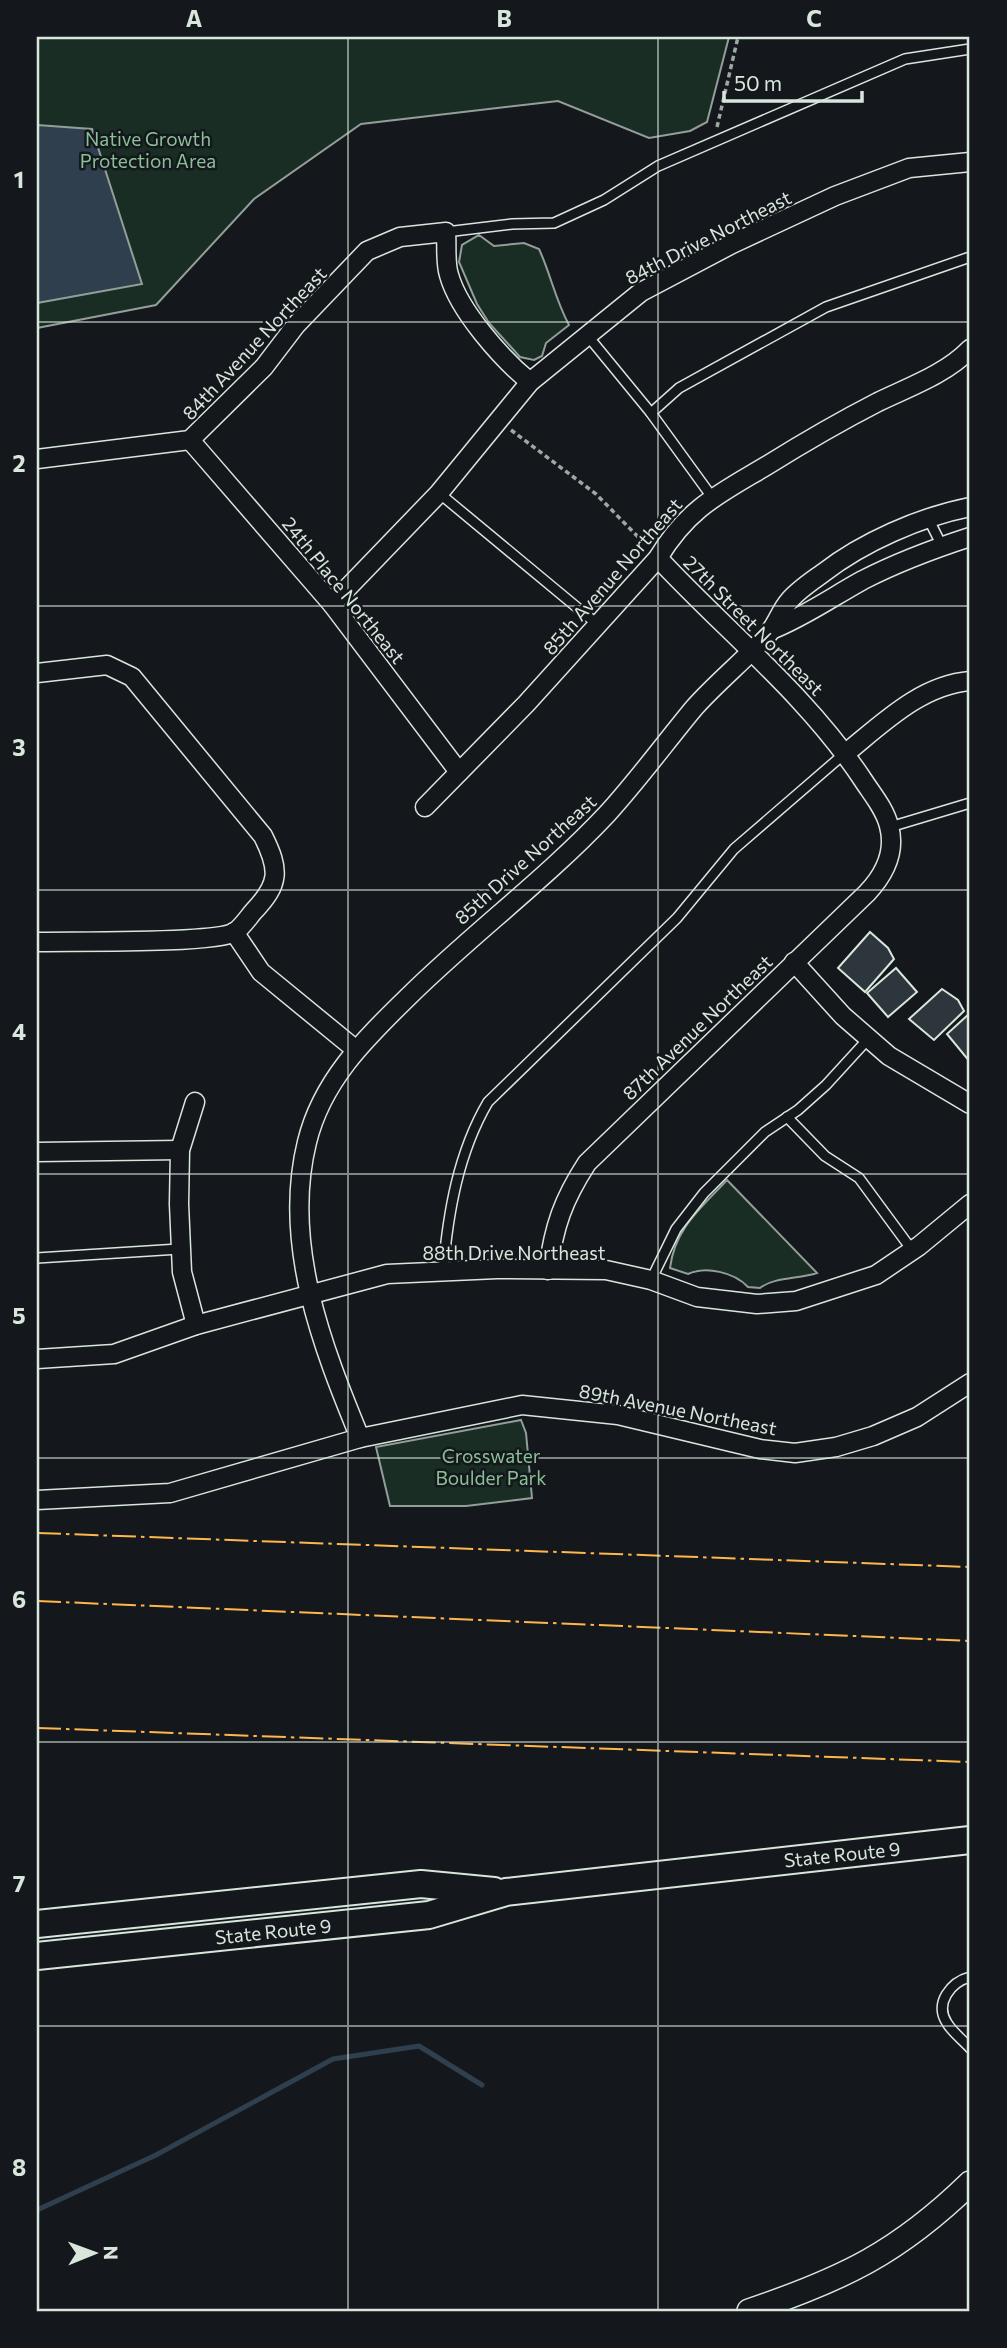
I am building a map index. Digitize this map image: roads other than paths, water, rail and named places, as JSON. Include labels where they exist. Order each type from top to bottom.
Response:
[{"type":"main road","name":"State Route 9","points":[[37,1956],[429,1915],[506,1892],[970,1840]]},
{"type":"main road","name":"State Route 9","points":[[37,1924],[421,1884],[506,1892]]},
{"type":"street","name":"84th Drive Northeast","points":[[332,604],[439,493],[530,382],[641,292],[732,244],[835,196],[909,168],[970,162]]},
{"type":"street","points":[[446,232],[449,275],[466,310],[512,368],[530,382]]},
{"type":"street","name":"84th Avenue Northeast","points":[[37,459],[190,440],[264,367],[296,326],[367,251],[400,237],[446,232]]},
{"type":"street","name":"85th Avenue Northeast","points":[[425,807],[526,704],[658,558],[670,538],[712,497],[822,431],[929,377],[960,359],[970,349]]},
{"type":"street","name":"24th Place Northeast","points":[[190,440],[332,604],[459,772]]},
{"type":"street","name":"85th Drive Northeast","points":[[360,1438],[328,1360],[302,1249],[299,1196],[307,1141],[327,1089],[355,1049],[452,954],[585,838],[630,789],[696,706],[771,630],[789,601],[824,571],[868,545],[929,520],[970,507]]},
{"type":"street","name":"85th Drive Northeast","points":[[771,630],[802,618],[862,581],[970,537]]},
{"type":"street","name":"27th Street Northeast","points":[[658,558],[751,652],[783,680],[846,753],[890,827]]},
{"type":"street","points":[[37,673],[107,666],[132,677],[263,836],[274,859],[275,883],[265,900],[234,932],[196,939],[37,942]]},
{"type":"street","points":[[846,753],[922,695],[952,682],[970,681]]},
{"type":"street","name":"87th Avenue Northeast","points":[[548,1270],[553,1234],[564,1198],[587,1163],[882,877],[890,853],[890,827]]},
{"type":"street","points":[[234,932],[261,972],[355,1049]]},
{"type":"street","points":[[794,962],[843,1016],[889,1056],[970,1104]]},
{"type":"street","points":[[195,1102],[180,1150],[179,1249],[188,1301],[196,1325]]},
{"type":"street","points":[[37,1152],[180,1150]]},
{"type":"street","name":"88th Drive Northeast","points":[[37,1359],[114,1354],[196,1325],[264,1309],[310,1292],[387,1274],[606,1270],[651,1280],[697,1297],[757,1304],[796,1301],[876,1275],[970,1204]]},
{"type":"street","name":"89th Avenue Northeast","points":[[37,1500],[170,1493],[360,1438],[522,1405],[618,1415],[760,1448],[795,1453],[836,1447],[873,1436],[917,1418],[970,1382]]},
{"type":"street","points":[[749,2311],[847,2275],[921,2227],[970,2183]]},
{"type":"lane","points":[[446,232],[512,224],[554,223],[604,200],[658,166],[905,59],[970,49]]},
{"type":"lane","points":[[651,413],[679,388],[826,307],[970,257]]},
{"type":"lane","points":[[587,335],[651,413],[712,497]]},
{"type":"lane","points":[[439,493],[597,624]]},
{"type":"lane","points":[[929,520],[942,547]]},
{"type":"lane","points":[[443,1271],[454,1191],[472,1129],[488,1102],[677,918],[734,849],[846,753]]},
{"type":"lane","points":[[890,827],[970,803]]},
{"type":"lane","points":[[651,1280],[676,1229],[704,1193],[737,1157],[826,1085],[869,1038]]},
{"type":"lane","points":[[787,1117],[825,1156],[859,1178],[912,1250]]},
{"type":"lane","points":[[37,1258],[179,1249]]},
{"type":"lane","points":[[970,1977],[960,1980],[948,1990],[942,2007],[946,2022],[970,2048]]},
{"type":"water","points":[[37,125],[92,129],[142,284],[37,303]]},
{"type":"waterway","points":[[37,2210],[156,2155],[333,2059],[419,2046],[482,2085]]},
{"type":"park label","name":"Native Growth Protection Area","points":[[148,149]]},
{"type":"park label","name":"Crosswater Boulder Park","points":[[491,1466]]}]
